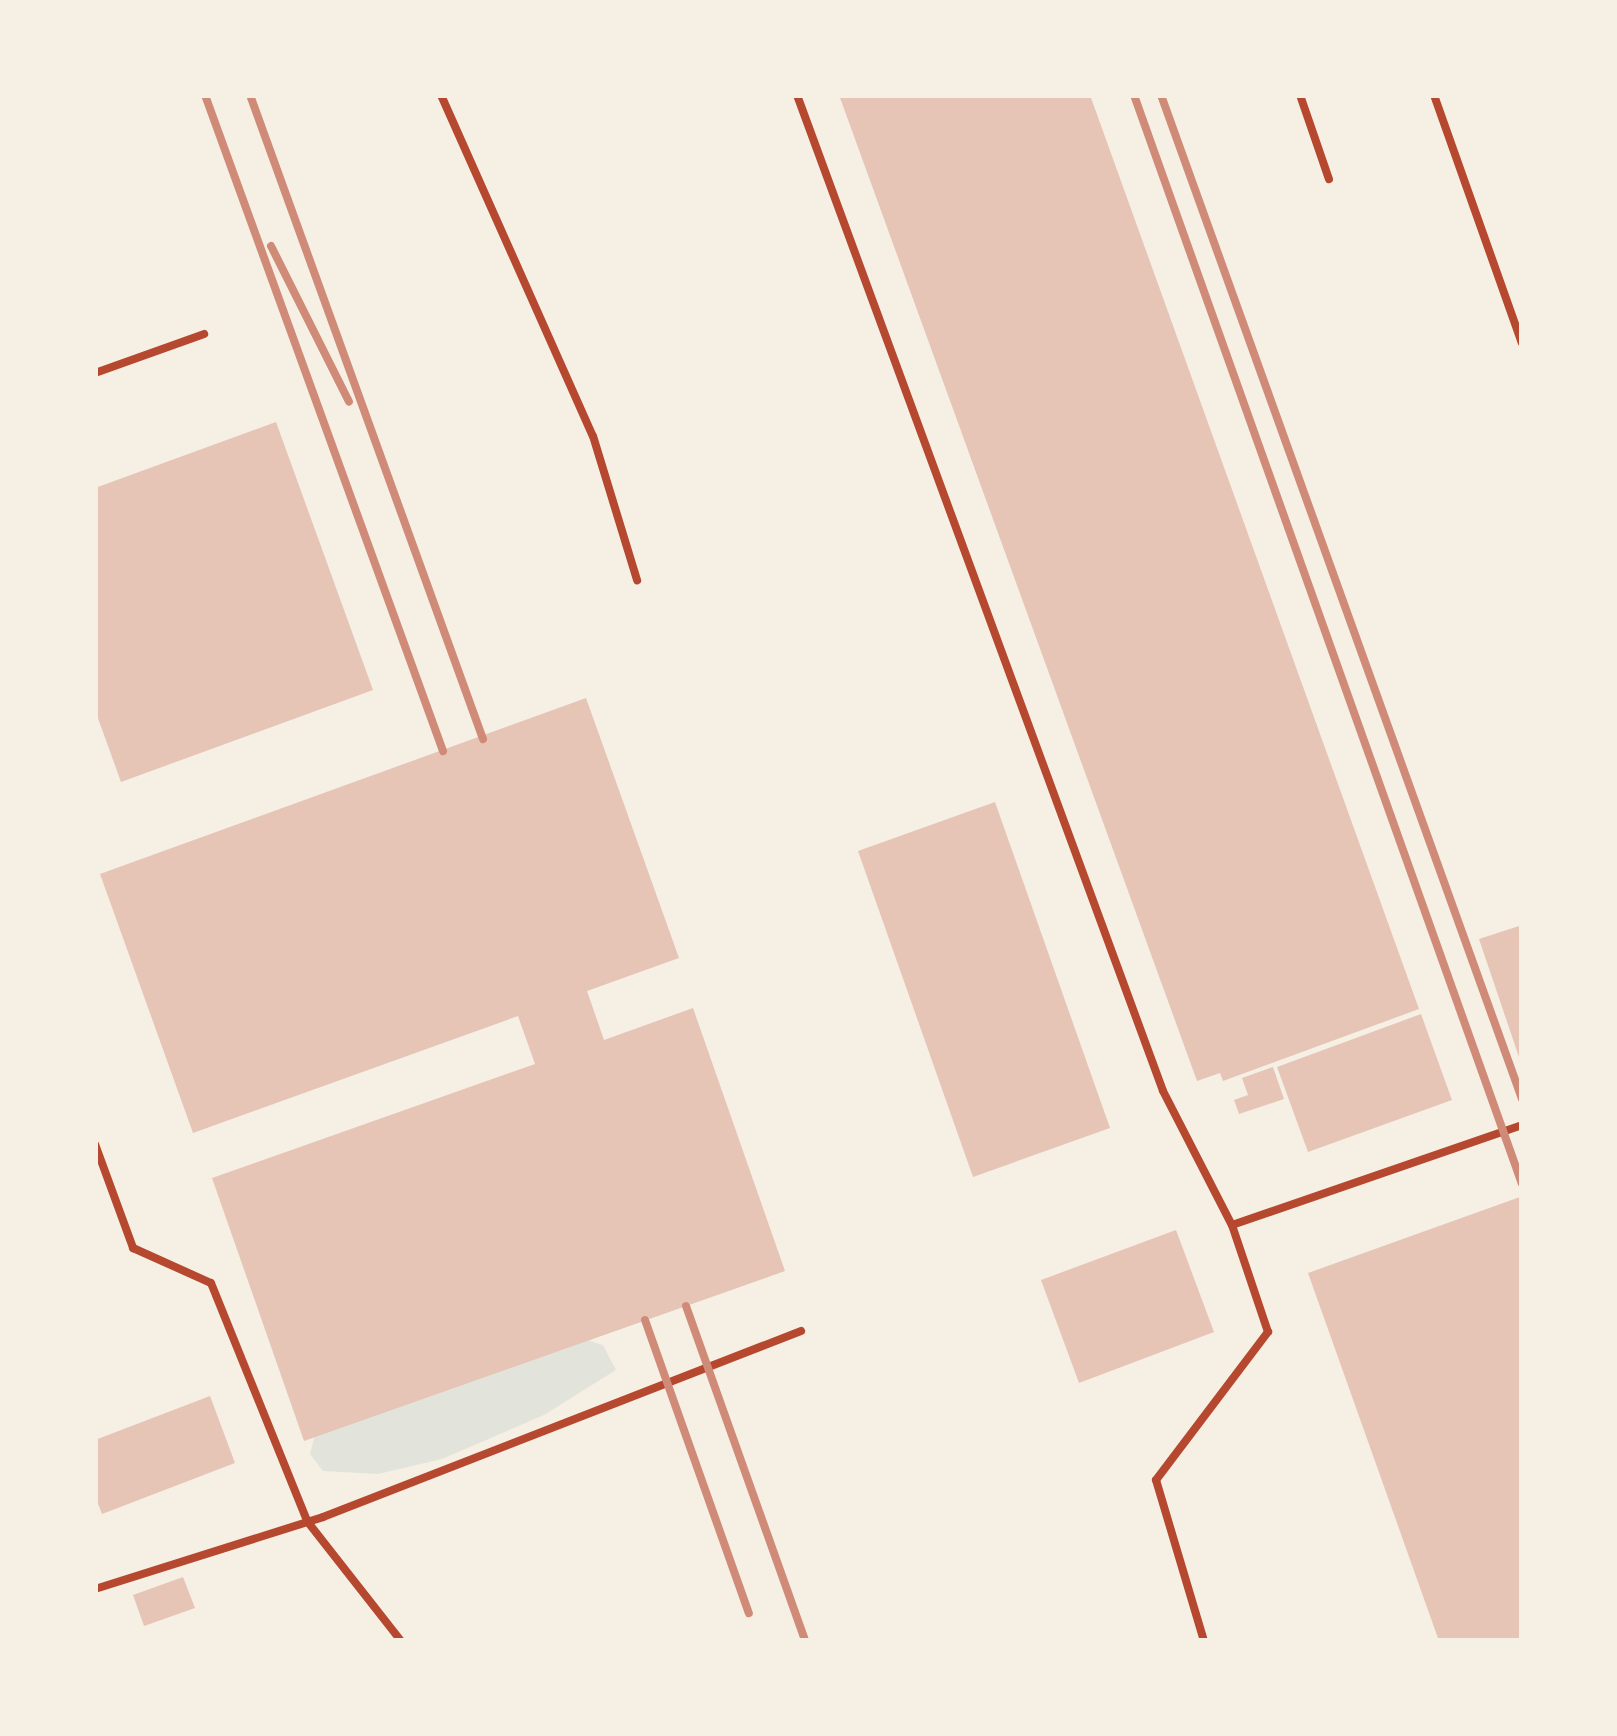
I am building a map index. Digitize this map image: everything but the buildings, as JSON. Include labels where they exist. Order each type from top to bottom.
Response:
[{"type":"lane","points":[[441,95],[593,436],[637,580]]},
{"type":"lane","points":[[797,95],[1163,1091],[1232,1225],[1268,1332],[1156,1480],[1204,1641]]},
{"type":"lane","points":[[1300,95],[1329,179]]},
{"type":"lane","points":[[1434,95],[1522,343]]},
{"type":"lane","points":[[95,373],[204,334]]},
{"type":"lane","points":[[1232,1225],[1522,1125]]},
{"type":"lane","points":[[95,1144],[133,1248],[211,1282],[307,1521],[401,1641]]},
{"type":"lane","points":[[95,1589],[307,1521],[801,1330]]},
{"type":"shaded area","points":[[559,1331],[603,1345],[616,1370],[544,1415],[442,1459],[378,1474],[323,1471],[310,1454],[317,1426]]},
{"type":"railway","points":[[205,95],[443,751]]},
{"type":"railway","points":[[250,95],[483,739]]},
{"type":"railway","points":[[1134,95],[1522,1184]]},
{"type":"railway","points":[[1161,95],[1522,1099]]},
{"type":"railway","points":[[271,246],[349,402]]},
{"type":"railway","points":[[686,1306],[805,1641]]},
{"type":"railway","points":[[645,1320],[749,1613]]}]
